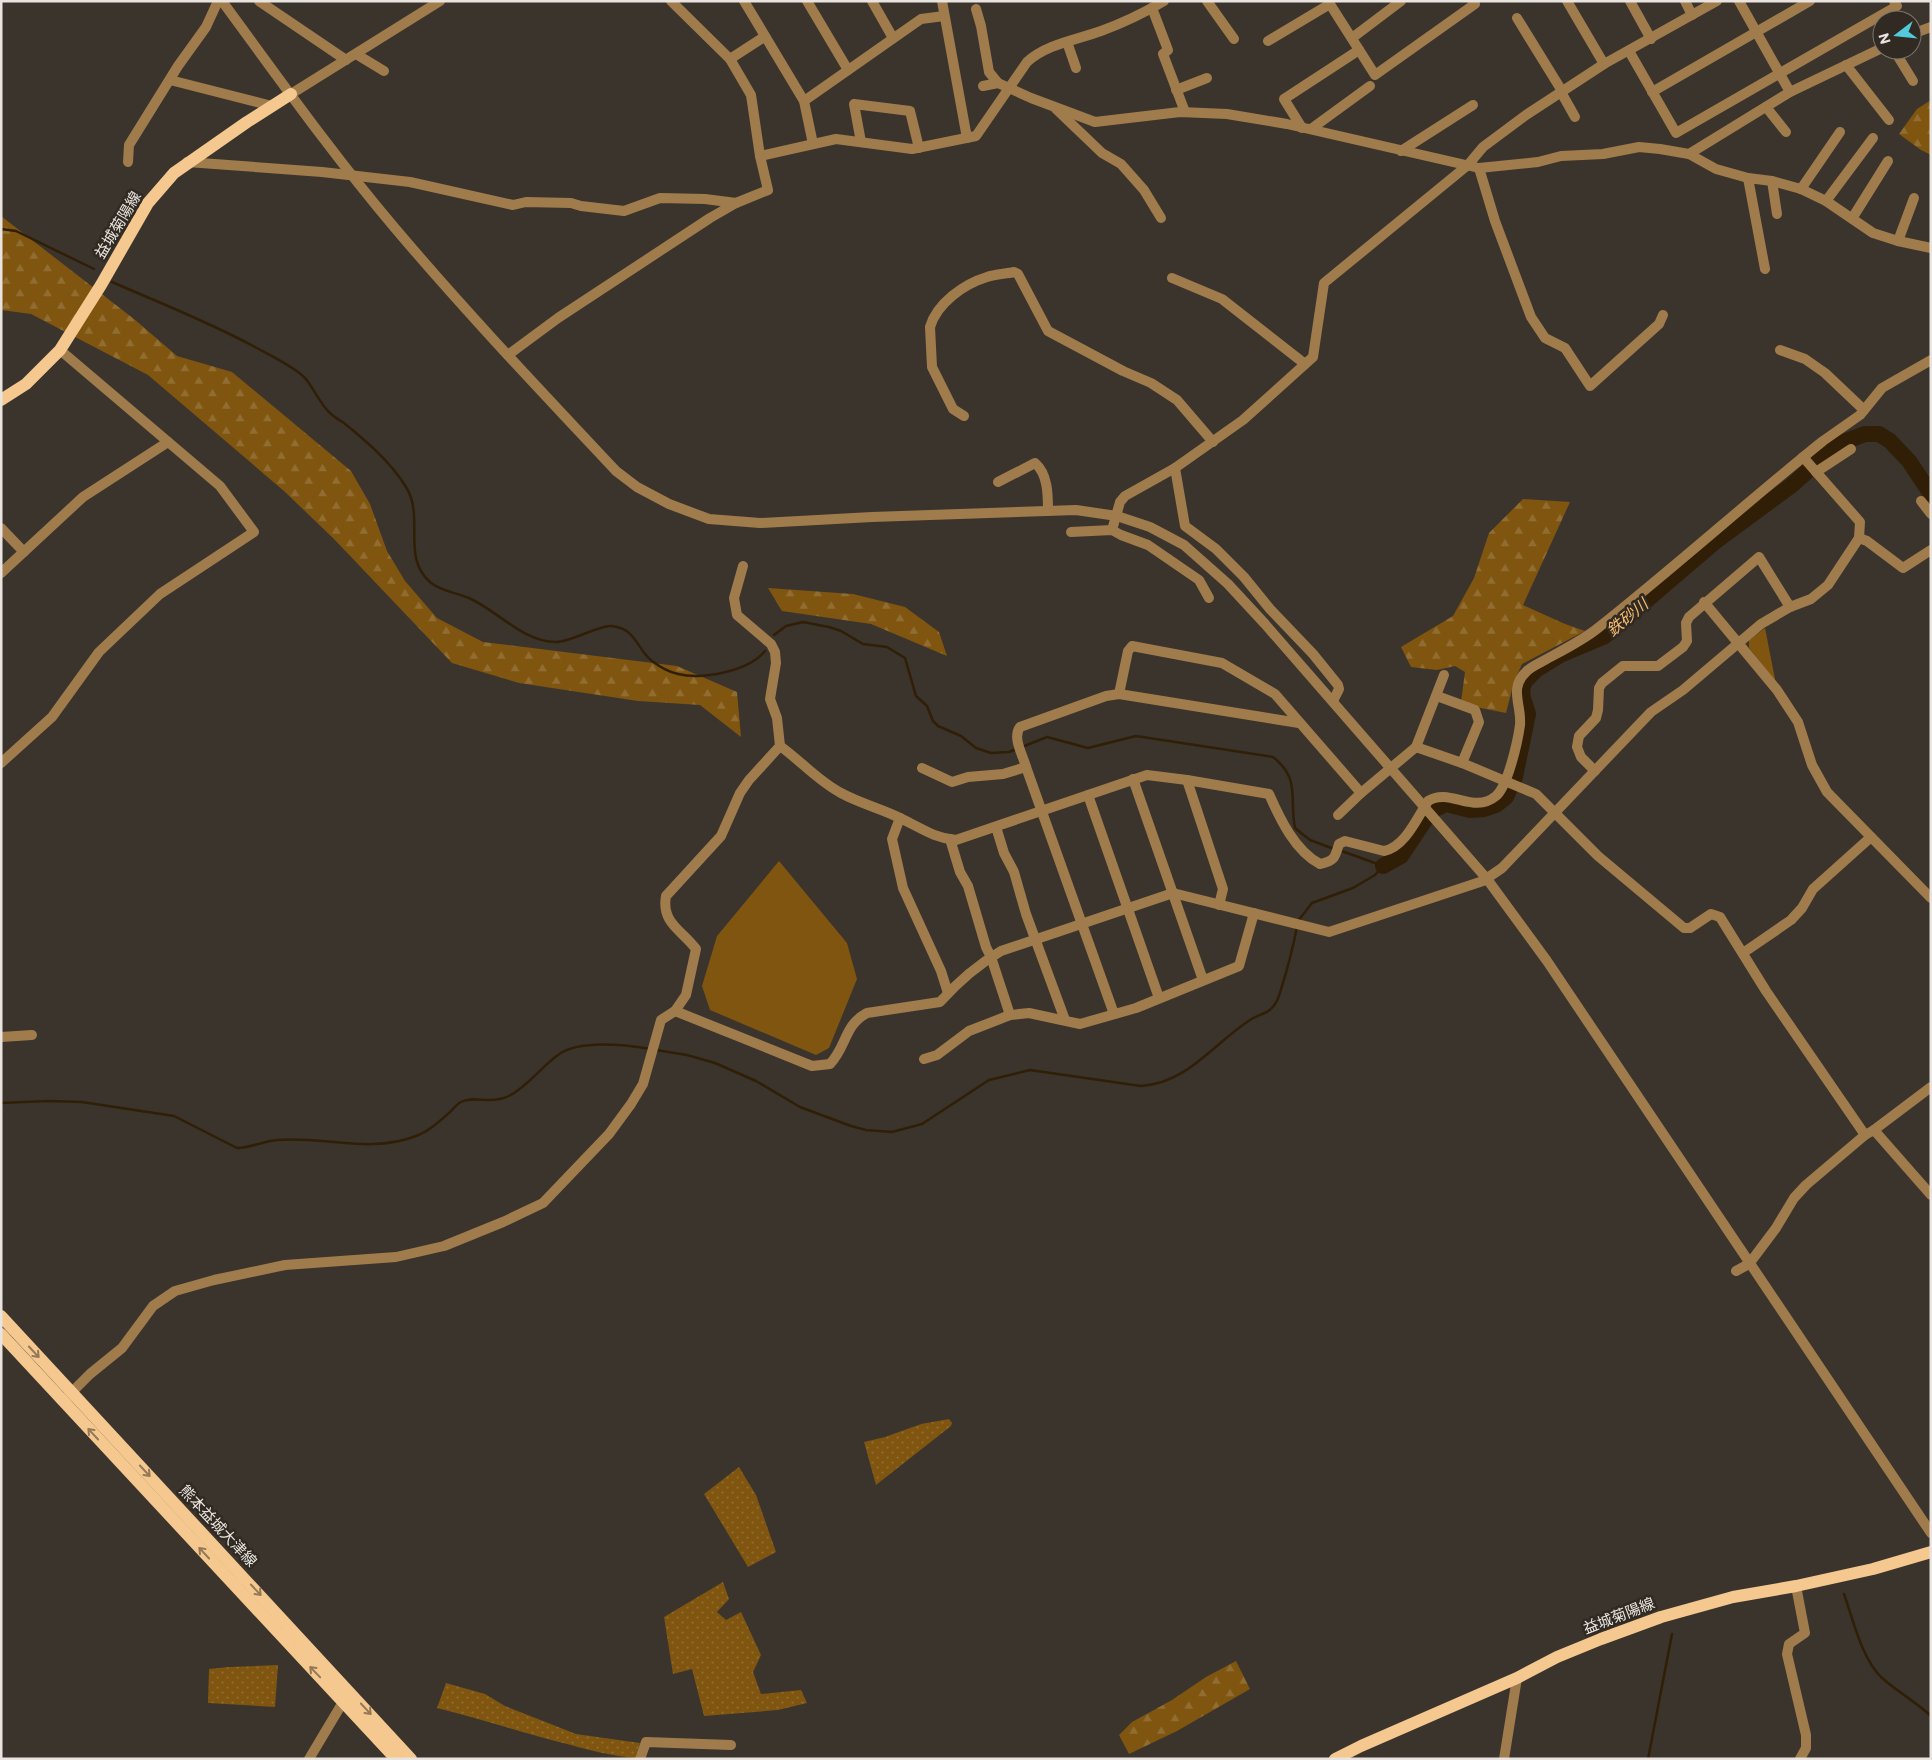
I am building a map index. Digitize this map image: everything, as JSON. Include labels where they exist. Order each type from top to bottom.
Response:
[{"type":"main road","name":"益城菊陽線","points":[[1,400],[26,384],[60,350],[148,203],[174,172],[291,94]]},
{"type":"main road","name":"熊本益城大津線","points":[[1,1316],[68,1397],[396,1759]]},
{"type":"main road","name":"熊本益城大津線","points":[[1,1334],[68,1397],[412,1759]]},
{"type":"main road","name":"益城菊陽線","points":[[1335,1759],[1517,1678],[1557,1657],[1661,1617],[1734,1597],[1873,1569],[1931,1552]]},
{"type":"street","points":[[128,162],[129,146],[206,27],[218,1]]},
{"type":"street","points":[[222,1],[353,176],[394,227],[508,355],[616,471],[637,487],[653,496],[709,519],[760,523],[1076,510],[1117,516],[1168,535],[1205,562],[1228,584],[1333,701],[1487,879],[1547,961],[1931,1533]]},
{"type":"street","points":[[259,1],[346,60]]},
{"type":"street","points":[[291,94],[440,1]]},
{"type":"street","points":[[508,355],[558,318],[710,218],[736,203],[768,190],[760,156],[751,95],[730,59],[671,1]]},
{"type":"street","points":[[744,1],[804,101],[813,144]]},
{"type":"street","points":[[807,1],[848,70]]},
{"type":"street","points":[[872,1],[893,38]]},
{"type":"street","points":[[942,1],[968,138]]},
{"type":"street","points":[[760,156],[836,139],[912,149],[976,136],[1027,62],[1034,56],[1067,42],[1110,28],[1164,1]]},
{"type":"street","points":[[1207,1],[1234,38]]},
{"type":"street","points":[[1352,38],[1401,1]]},
{"type":"street","points":[[1268,41],[1329,3],[1375,75],[1475,4],[1473,1]]},
{"type":"street","points":[[1567,1],[1604,64]]},
{"type":"street","points":[[1630,1],[1651,38]]},
{"type":"street","points":[[1684,1],[1692,15]]},
{"type":"street","points":[[1112,530],[1120,502],[1125,496],[1175,468],[1243,420],[1314,357],[1324,283],[1468,165],[1483,147],[1526,114],[1604,64],[1717,1]]},
{"type":"street","points":[[1739,1],[1790,92]]},
{"type":"street","points":[[1652,92],[1810,1]]},
{"type":"street","points":[[1630,51],[1676,133],[1897,6],[1894,1]]},
{"type":"street","points":[[1152,8],[1171,49],[1163,54],[1185,112]]},
{"type":"street","points":[[976,9],[989,72],[998,83]]},
{"type":"street","points":[[804,101],[920,19],[944,16]]},
{"type":"street","points":[[1517,18],[1575,117]]},
{"type":"street","points":[[730,59],[764,37]]},
{"type":"street","points":[[1067,42],[1076,68]]},
{"type":"street","points":[[1306,128],[1284,99],[1359,50]]},
{"type":"street","points":[[1690,154],[1790,92],[1872,53]]},
{"type":"street","points":[[356,54],[384,71]]},
{"type":"street","points":[[1900,60],[1913,81]]},
{"type":"street","points":[[1846,65],[1889,120]]},
{"type":"street","points":[[1176,90],[1207,78]]},
{"type":"street","points":[[170,80],[272,106]]},
{"type":"street","points":[[983,86],[998,83],[1031,98],[1096,122],[1185,112],[1227,114],[1306,128],[1401,152],[1479,168],[1538,162],[1561,156],[1603,154],[1639,147],[1690,154],[1716,169],[1801,189],[1853,217],[1873,233],[1931,248]]},
{"type":"street","points":[[1306,128],[1370,86]]},
{"type":"street","points":[[861,142],[854,104],[910,111],[919,148]]},
{"type":"street","points":[[1401,152],[1473,105]]},
{"type":"street","points":[[1053,106],[1102,153],[1121,164],[1144,190],[1161,218]]},
{"type":"street","points":[[1766,107],[1786,132]]},
{"type":"street","points":[[1801,189],[1840,132]]},
{"type":"street","points":[[1826,201],[1873,138]]},
{"type":"street","points":[[1853,217],[1888,161]]},
{"type":"street","points":[[187,162],[410,182],[513,206],[526,202],[571,203],[624,211],[660,198],[705,199],[736,203]]},
{"type":"street","points":[[1479,168],[1495,221],[1531,317],[1545,338],[1565,348],[1590,386],[1659,324],[1663,315]]},
{"type":"street","points":[[1748,178],[1765,269]]},
{"type":"street","points":[[1772,181],[1777,214]]},
{"type":"street","points":[[1898,241],[1914,198]]},
{"type":"street","points":[[964,416],[953,409],[932,367],[930,326],[949,297],[985,278],[1014,272],[1018,274],[1048,330],[1122,371],[1151,383],[1177,400],[1213,442]]},
{"type":"street","points":[[1172,278],[1222,299],[1305,364]]},
{"type":"street","points":[[1,763],[52,717],[99,652],[160,594],[254,532],[220,486],[60,350]]},
{"type":"street","points":[[1780,350],[1805,359],[1825,373],[1864,410]]},
{"type":"street","points":[[780,746],[807,769],[841,793],[900,818],[939,838],[956,840],[1146,775],[1269,794],[1282,822],[1306,854],[1320,864],[1333,860],[1339,844],[1345,841],[1384,851],[1389,850],[1402,841],[1428,801],[1432,798],[1437,796],[1446,797],[1473,804],[1495,797],[1502,790],[1508,777],[1520,723],[1516,696],[1518,684],[1527,671],[1596,630],[1803,457],[1860,415],[1882,388],[1931,360]]},
{"type":"street","points":[[1,573],[83,497],[168,442]]},
{"type":"street","points":[[1816,472],[1851,449]]},
{"type":"street","points":[[675,1011],[812,1066],[830,1064],[838,1055],[851,1025],[867,1013],[940,1002],[948,993],[1000,951],[1173,893],[1329,932],[1487,879],[1502,868],[1651,712],[1683,690],[1761,624],[1790,607],[1811,599],[1828,585],[1859,538],[1860,522],[1803,457]]},
{"type":"street","points":[[998,482],[1035,463],[1039,466],[1048,488],[1048,511]]},
{"type":"street","points":[[1175,468],[1185,526],[1223,556],[1313,654],[1338,685],[1339,689],[1333,701]]},
{"type":"street","points":[[1921,502],[1931,514]]},
{"type":"street","points":[[1,528],[24,552]]},
{"type":"street","points":[[1071,532],[1112,530],[1148,545],[1199,580],[1209,598]]},
{"type":"street","points":[[1859,538],[1867,541],[1902,568],[1931,550]]},
{"type":"street","points":[[1595,771],[1581,757],[1577,747],[1579,736],[1596,718],[1599,688],[1602,683],[1623,666],[1652,668],[1658,666],[1683,647],[1686,641],[1686,623],[1689,617],[1704,602],[1759,557],[1790,607]]},
{"type":"street","points":[[68,1397],[90,1374],[122,1348],[152,1306],[175,1291],[184,1287],[285,1265],[396,1257],[444,1246],[543,1203],[609,1134],[643,1084],[655,1037],[662,1020],[675,1011],[686,995],[696,949],[668,920],[664,906],[666,896],[721,836],[740,793],[749,780],[780,746],[777,718],[770,699],[776,663],[775,652],[771,644],[737,615],[734,598],[744,566]]},
{"type":"street","points":[[1704,602],[1777,690],[1798,722],[1812,765],[1827,792],[1931,898]]},
{"type":"street","points":[[1119,694],[1128,651],[1135,646],[1222,663],[1275,694],[1298,723],[1361,793]]},
{"type":"street","points":[[1338,815],[1416,747],[1444,675]]},
{"type":"street","points":[[1114,1014],[1016,737],[1020,726],[1106,696],[1119,694],[1298,723]]},
{"type":"street","points":[[1437,696],[1475,710],[1478,716],[1479,722],[1462,763]]},
{"type":"street","points":[[1416,747],[1462,763],[1536,794],[1598,856],[1684,928],[1690,928],[1711,914],[1718,915],[1766,990],[1869,1133],[1931,1195]]},
{"type":"street","points":[[922,768],[952,782],[968,777],[1003,774],[1025,764]]},
{"type":"street","points":[[1133,780],[1203,980]]},
{"type":"street","points":[[1187,780],[1222,890],[1220,905]]},
{"type":"street","points":[[1088,795],[1159,998]]},
{"type":"street","points":[[900,818],[892,839],[898,870],[903,888],[941,972],[948,993]]},
{"type":"street","points":[[996,827],[1004,853],[1014,872],[1065,1020]]},
{"type":"street","points":[[1743,954],[1791,920],[1802,908],[1813,890],[1871,838]]},
{"type":"street","points":[[950,839],[960,872],[968,886],[986,947],[1010,1015]]},
{"type":"street","points":[[924,1059],[937,1055],[969,1031],[1010,1015],[1029,1013],[1080,1024],[1159,998],[1239,966],[1254,913]]},
{"type":"street","points":[[1,1037],[32,1035]]},
{"type":"street","points":[[1736,1271],[1749,1264],[1776,1228],[1794,1198],[1806,1185],[1869,1133],[1931,1087]]},
{"type":"street","points":[[1796,1586],[1805,1632],[1789,1644],[1787,1654],[1806,1735],[1806,1748],[1800,1759]]},
{"type":"street","points":[[1504,1759],[1517,1678]]},
{"type":"street","points":[[309,1759],[343,1702]]},
{"type":"street","points":[[640,1759],[646,1742],[731,1745]]},
{"type":"green space","points":[[1931,100],[1931,155],[1899,134],[1917,109]]},
{"type":"green space","points":[[1,216],[134,319],[177,356],[232,372],[351,471],[370,504],[387,551],[405,581],[437,618],[483,642],[677,666],[737,692],[741,737],[700,705],[638,701],[519,683],[452,663],[334,539],[284,491],[148,375],[31,314],[1,310]]},
{"type":"green space","points":[[1523,499],[1570,502],[1523,605],[1585,631],[1522,664],[1514,682],[1506,713],[1461,702],[1465,672],[1455,666],[1437,670],[1411,667],[1401,647],[1453,616],[1474,578],[1489,533]]},
{"type":"green space","points":[[768,588],[853,594],[905,607],[939,632],[947,656],[871,624],[782,611]]},
{"type":"green space","points":[[1765,628],[1774,680],[1749,648],[1749,640]]},
{"type":"green space","points":[[779,861],[847,943],[857,979],[829,1048],[816,1055],[710,1010],[702,986],[717,936]]},
{"type":"green space","points":[[949,1419],[952,1423],[951,1426],[876,1485],[864,1442],[885,1437],[921,1424]]},
{"type":"green space","points":[[739,1467],[756,1495],[776,1552],[748,1567],[704,1494]]},
{"type":"green space","points":[[723,1582],[729,1599],[717,1612],[726,1620],[741,1612],[761,1655],[753,1672],[761,1694],[801,1690],[807,1703],[778,1710],[704,1716],[692,1669],[673,1674],[664,1617]]},
{"type":"green space","points":[[1236,1661],[1250,1689],[1177,1731],[1129,1754],[1119,1735],[1132,1722]]},
{"type":"green space","points":[[278,1665],[275,1707],[208,1703],[209,1669]]},
{"type":"green space","points":[[446,1683],[485,1694],[505,1706],[576,1734],[640,1743],[635,1758],[587,1749],[437,1708]]},
{"type":"waterway","points":[[1,229],[16,231],[94,269]]},
{"type":"waterway","points":[[112,282],[238,338],[286,364],[303,376],[326,409],[378,452],[406,487],[414,511],[417,561],[421,572],[434,585],[469,598],[522,632],[544,641],[562,641],[607,626],[620,628],[632,635],[652,661],[671,672],[688,676],[712,675],[737,669],[758,658],[765,651]]},
{"type":"waterway","name":"鉄砂川","points":[[1383,866],[1401,856],[1431,811],[1446,804],[1470,810],[1484,809],[1496,805],[1506,797],[1515,777],[1528,714],[1522,689],[1525,681],[1536,670],[1562,654],[1605,636],[1716,541],[1792,485],[1838,444],[1865,434],[1879,434],[1890,441],[1909,461],[1931,494]]},
{"type":"waterway","points":[[774,635],[786,626],[803,622],[841,631],[863,644],[887,647],[905,658],[916,696],[927,706],[933,721],[938,726],[961,736],[976,748],[991,753],[1009,752],[1017,749]]},
{"type":"waterway","points":[[1022,747],[1047,737],[1088,748],[1136,736],[1273,757],[1282,765],[1291,781],[1295,828],[1310,840],[1334,849]]},
{"type":"waterway","points":[[1298,921],[1312,903],[1353,888],[1375,875],[1383,866],[1339,850]]},
{"type":"waterway","points":[[656,1050],[687,1055],[715,1063],[756,1081],[800,1107],[851,1126],[866,1130],[892,1132],[922,1124],[989,1080],[1030,1070],[1141,1086],[1158,1083],[1173,1078],[1187,1070],[1237,1029],[1273,1007],[1279,995],[1297,927]]},
{"type":"waterway","points":[[1,1103],[82,1102],[174,1116],[237,1148],[272,1141],[295,1139],[381,1144],[421,1134],[430,1129],[458,1104],[466,1100],[496,1100],[509,1096],[558,1055],[567,1050],[603,1044],[651,1049]]},
{"type":"waterway","points":[[1844,1594],[1859,1639],[1875,1670],[1888,1683],[1931,1716]]},
{"type":"waterway","points":[[1648,1759],[1672,1634]]}]
